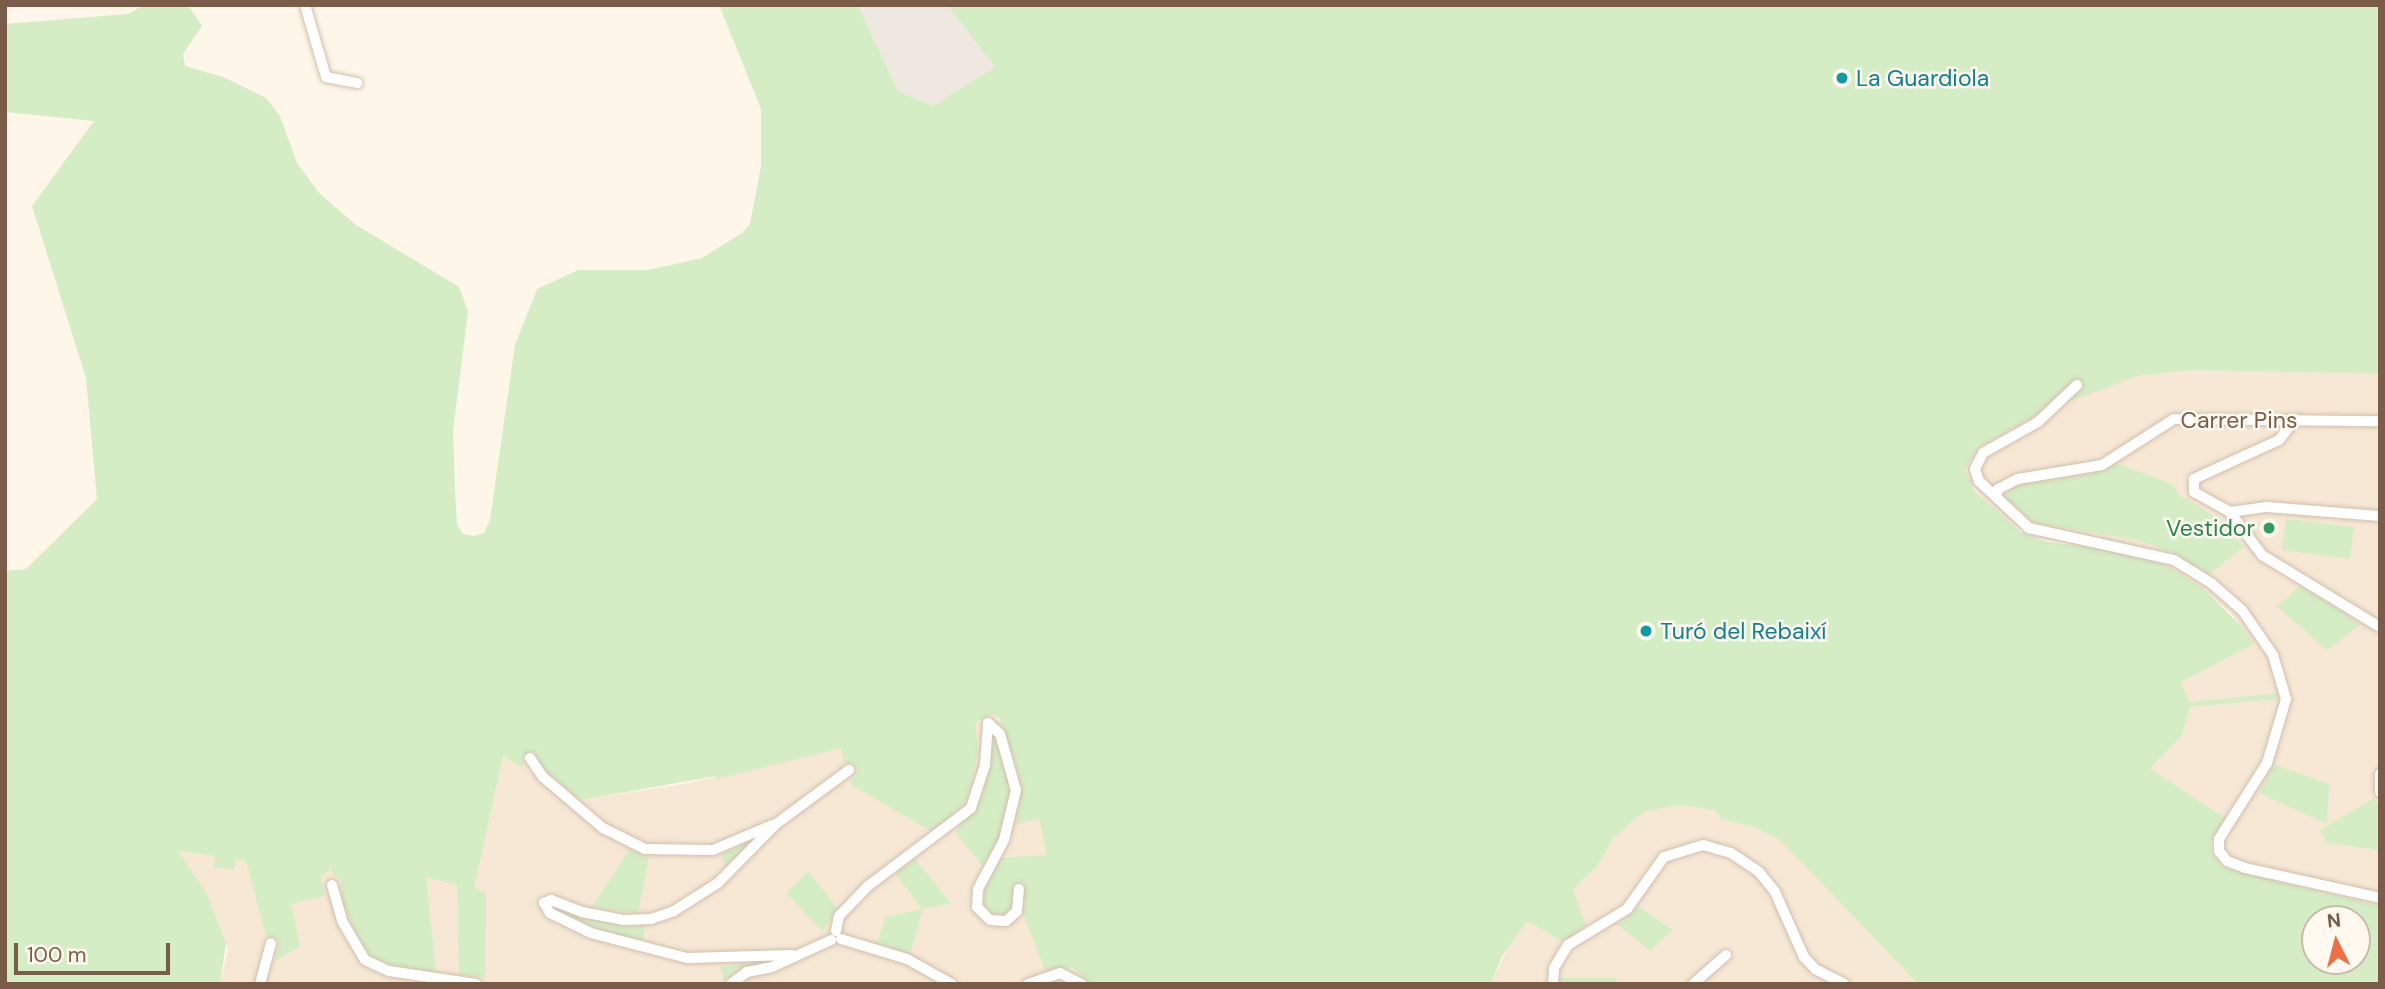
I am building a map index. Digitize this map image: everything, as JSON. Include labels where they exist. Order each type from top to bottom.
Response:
[{"type":"street","points":[[305,5],[326,76],[357,83]]},
{"type":"street","points":[[2077,385],[2038,422],[1980,457],[1976,475],[2029,528],[2174,560],[2242,610],[2273,655],[2286,699],[2267,763],[2219,839],[2219,851],[2227,861],[2245,868],[2380,898]]},
{"type":"street","name":"Carrer Pins","points":[[1996,497],[1998,489],[2018,479],[2102,465],[2174,419],[2380,421]]},
{"type":"street","points":[[2295,419],[2279,440],[2194,479],[2194,492],[2230,512],[2262,555],[2380,627]]},
{"type":"street","points":[[2230,512],[2267,507],[2380,516]]},
{"type":"street","points":[[836,937],[839,916],[868,886],[971,808],[985,765],[984,729],[988,723],[1000,734],[1016,790],[1004,840],[978,890],[977,907],[990,920],[1006,921],[1017,911],[1019,889]]},
{"type":"street","points":[[530,758],[543,777],[603,828],[645,849],[713,850],[776,824]]},
{"type":"street","points":[[792,955],[687,958],[592,933],[550,913],[544,903],[551,900],[613,918],[658,917],[682,908],[718,883],[776,824],[849,770]]},
{"type":"street","points":[[2380,774],[2380,792]]},
{"type":"street","points":[[1553,984],[1554,968],[1568,945],[1628,909],[1664,857],[1703,845],[1731,853],[1759,872],[1775,892],[1804,957],[1815,969],[1844,984]]},
{"type":"street","points":[[332,885],[342,921],[365,960],[389,971],[476,984]]},
{"type":"street","points":[[731,984],[747,972],[772,967],[792,955],[836,937],[907,959],[953,984]]},
{"type":"street","points":[[260,984],[271,943]]},
{"type":"street","points":[[1693,984],[1726,955]]},
{"type":"street","points":[[1028,984],[1060,973],[1082,984]]},
{"type":"shaded area","points":[[858,5],[947,5],[995,67],[933,106],[898,91]]},
{"type":"shaded area","points":[[2193,370],[2380,374],[2380,906],[2223,867],[2212,854],[2218,827],[2150,769],[2182,735],[2190,707],[2277,693],[2189,702],[2180,682],[2242,627],[2230,612],[2204,589],[2153,561],[2030,536],[1994,510],[1966,480],[1966,462],[1977,448],[2051,406],[2137,376]]},
{"type":"shaded area","points":[[993,714],[1059,786],[1049,855],[1028,918],[1045,969],[1074,968],[1090,984],[220,984],[228,950],[207,894],[177,851],[269,863],[331,862],[487,829],[503,756],[522,768],[528,751],[536,754],[540,765],[581,800],[689,783],[813,752],[979,722]]},
{"type":"shaded area","points":[[1679,805],[1715,810],[1721,819],[1755,827],[1781,841],[1918,984],[1491,984],[1511,941],[1525,924],[1584,880],[1618,831],[1644,812]]},
{"type":"green space","points":[[144,5],[188,5],[202,26],[183,54],[185,66],[223,77],[266,98],[280,116],[297,163],[319,193],[356,225],[459,287],[468,311],[453,431],[457,524],[463,534],[474,536],[484,533],[490,520],[515,345],[537,289],[578,270],[648,270],[702,258],[742,233],[750,224],[761,166],[761,109],[719,5],[858,5],[898,91],[933,106],[995,67],[947,5],[2380,5],[2380,374],[2193,370],[2137,376],[2037,414],[1977,448],[1965,469],[1974,491],[2021,532],[2047,542],[2102,548],[2166,565],[2204,589],[2242,627],[2254,644],[2181,682],[2189,702],[2277,693],[2278,699],[2190,707],[2182,735],[2150,769],[2225,818],[2211,844],[2212,854],[2223,867],[2380,906],[2380,984],[1918,984],[1781,841],[1755,827],[1721,819],[1715,810],[1679,805],[1644,812],[1613,838],[1597,866],[1573,890],[1586,925],[1564,943],[1530,922],[1525,924],[1502,956],[1491,984],[1090,984],[1074,968],[1045,970],[1022,911],[1024,883],[1014,885],[1013,904],[1006,914],[992,914],[983,904],[984,889],[1001,858],[1047,855],[1039,818],[1015,825],[1020,802],[1019,773],[999,718],[993,714],[975,723],[978,751],[967,800],[934,833],[850,784],[858,769],[852,763],[844,764],[841,748],[717,779],[716,776],[581,800],[542,769],[534,752],[524,755],[523,768],[503,756],[474,888],[486,892],[485,977],[459,975],[457,885],[426,877],[436,972],[382,963],[364,950],[342,902],[341,880],[332,873],[330,862],[330,870],[321,877],[325,896],[291,904],[300,946],[275,961],[279,940],[266,936],[246,861],[235,859],[234,870],[214,867],[215,856],[178,851],[207,894],[226,943],[220,984],[5,984],[5,571],[26,569],[97,499],[86,378],[32,206],[94,121],[5,112],[5,24],[128,14]]},
{"type":"green space","points":[[2116,463],[2174,485],[2178,494],[2211,514],[2244,547],[2209,574],[2171,552],[2138,540],[2035,523],[2006,499],[2007,492],[2017,485],[2091,474]]},
{"type":"green space","points":[[2286,519],[2354,527],[2350,559],[2282,550]]},
{"type":"green space","points":[[2300,586],[2361,624],[2327,650],[2277,607]]},
{"type":"green space","points":[[994,737],[1005,760],[1010,797],[999,837],[984,867],[955,832],[982,798]]},
{"type":"green space","points":[[2273,764],[2329,784],[2327,824],[2259,793]]},
{"type":"green space","points":[[2374,798],[2380,806],[2380,850],[2327,843],[2320,830]]},
{"type":"green space","points":[[756,839],[726,867],[721,855]]},
{"type":"green space","points":[[629,850],[649,857],[638,913],[592,907]]},
{"type":"green space","points":[[915,859],[951,903],[923,909],[910,954],[877,944],[886,917],[922,909],[895,873]]},
{"type":"green space","points":[[808,871],[837,908],[823,931],[786,893]]},
{"type":"green space","points":[[1639,907],[1673,930],[1650,951],[1617,924]]},
{"type":"green space","points":[[553,908],[611,923],[646,925],[642,942],[598,930]]},
{"type":"green space","points":[[766,961],[738,969],[724,981],[720,967]]},
{"type":"green space","points":[[1560,978],[1617,978],[1617,984],[1559,984]]},
{"type":"place","name":"La Guardiola","points":[[1842,78]]},
{"type":"place","name":"Vestidor","points":[[2269,528]]},
{"type":"place","name":"Turó del Rebaixí","points":[[1646,631]]}]
